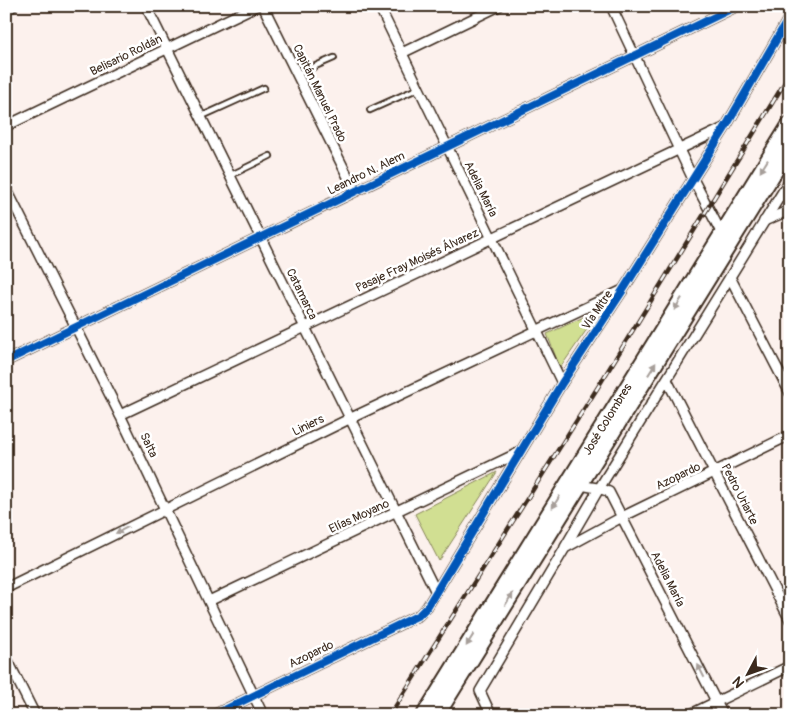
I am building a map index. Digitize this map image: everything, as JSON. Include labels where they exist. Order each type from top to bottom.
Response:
[{"type":"main road","name":"José Colombres","points":[[726,240],[790,124]]},
{"type":"main road","name":"José Colombres","points":[[424,715],[575,482],[726,240],[790,147]]},
{"type":"main road","name":"José Colombres","points":[[437,715],[575,482]]},
{"type":"street","points":[[6,10],[13,6]]},
{"type":"street","name":"Catamarca","points":[[146,6],[436,592]]},
{"type":"street","name":"Belisario Roldán","points":[[6,126],[256,6]]},
{"type":"street","name":"Capitán Manuel Prado","points":[[263,6],[355,192]]},
{"type":"street","name":"Adelia María","points":[[379,6],[562,383]]},
{"type":"street","points":[[402,53],[499,6]]},
{"type":"street","points":[[611,6],[692,177],[726,240]]},
{"type":"street","name":"Leandro N. Alem","points":[[6,361],[737,6]]},
{"type":"street","name":"Vía Mitre","points":[[419,615],[436,592],[562,383],[624,290],[692,177],[725,128],[790,16]]},
{"type":"street","name":"Pasaje Fray Moisés Álvarez","points":[[120,415],[725,128]]},
{"type":"street","points":[[492,715],[480,691],[600,487],[790,180]]},
{"type":"street","name":"Salta","points":[[6,188],[120,415],[262,715]]},
{"type":"street","points":[[764,221],[790,210]]},
{"type":"street","points":[[730,277],[790,393]]},
{"type":"street","name":"Liniers","points":[[6,588],[349,419],[624,290]]},
{"type":"street","name":"Pedro Uriarte","points":[[667,380],[790,620]]},
{"type":"street","name":"Azopardo","points":[[565,548],[622,517],[790,434]]},
{"type":"street","name":"Elías Moyano","points":[[209,601],[519,453]]},
{"type":"street","points":[[575,482],[600,487]]},
{"type":"street","name":"Adelia María","points":[[600,487],[609,492],[723,715]]},
{"type":"street","name":"Azopardo","points":[[214,715],[419,615]]},
{"type":"street","points":[[6,657],[35,715]]},
{"type":"street","points":[[689,715],[790,666]]},
{"type":"lane","points":[[297,74],[334,58]]},
{"type":"lane","points":[[200,117],[264,88]]},
{"type":"lane","points":[[370,110],[418,88]]},
{"type":"lane","points":[[230,176],[270,156]]},
{"type":"green space","points":[[601,309],[560,368],[547,334]]},
{"type":"green space","points":[[497,472],[439,561],[415,514]]},
{"type":"railway","points":[[390,715],[598,387],[790,74]]},
{"type":"cycle path","points":[[6,361],[737,6]]},
{"type":"cycle path","points":[[214,715],[419,615],[427,607],[562,383],[725,128],[790,16]]}]
